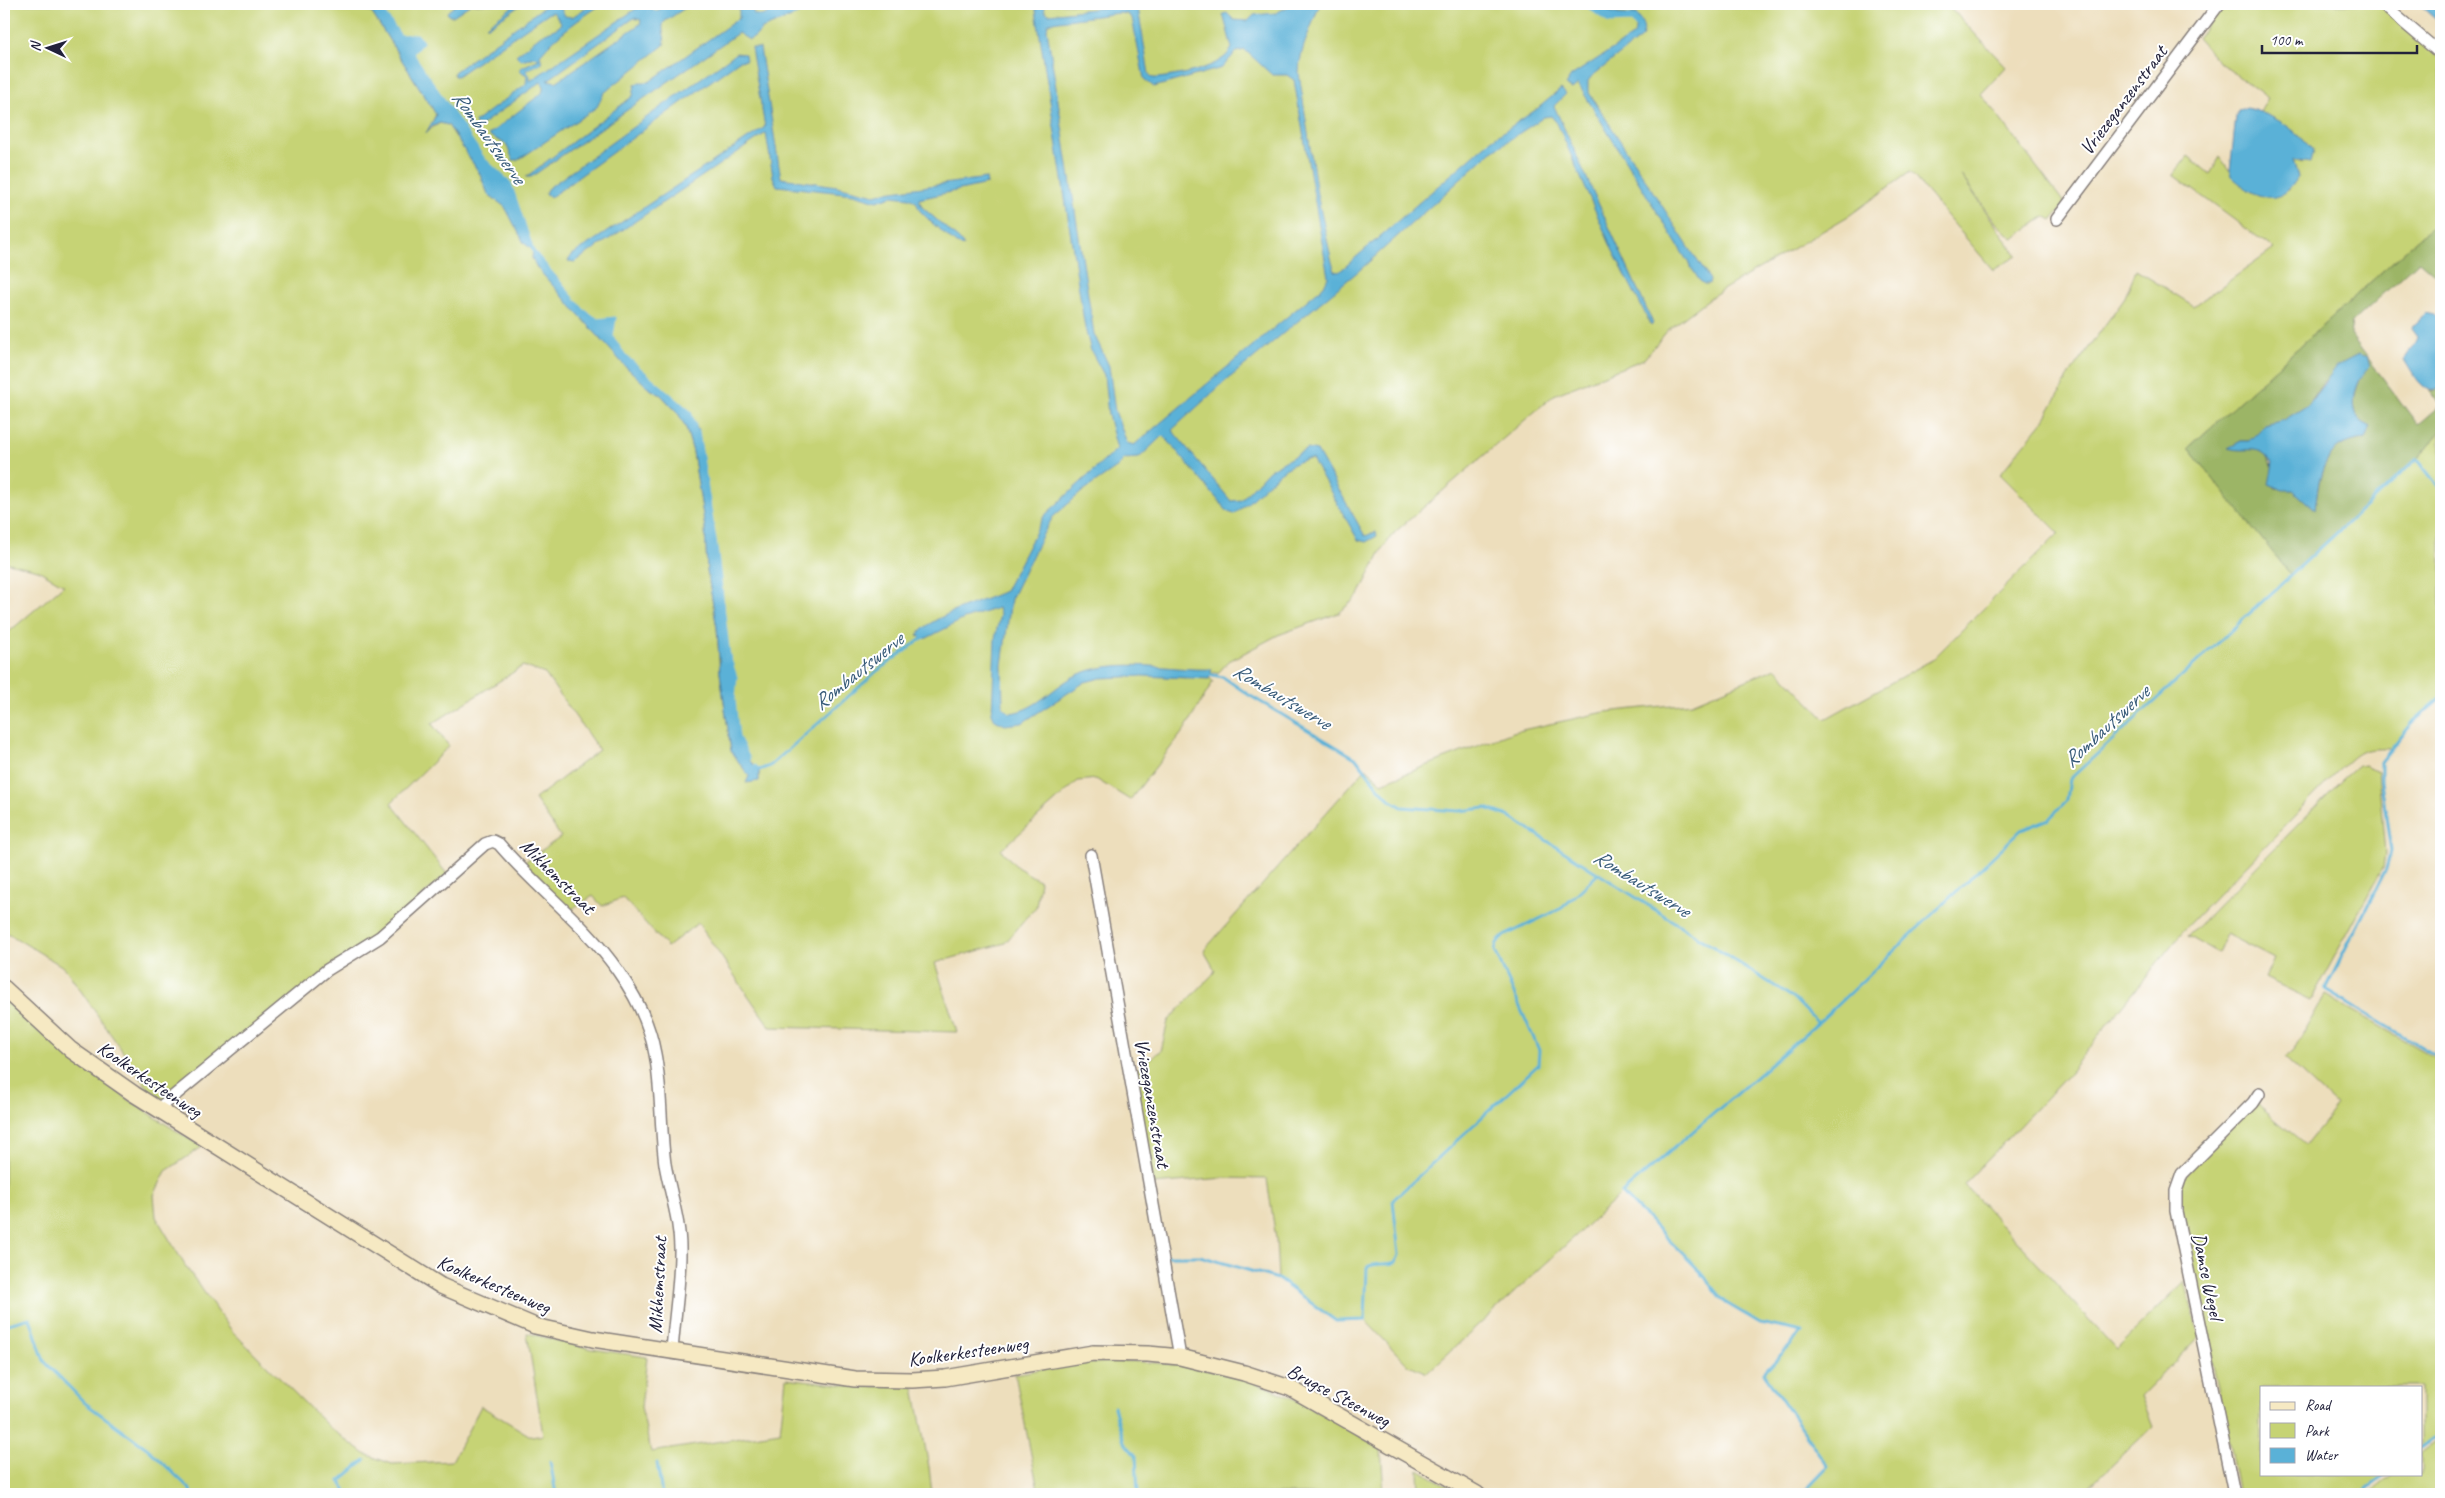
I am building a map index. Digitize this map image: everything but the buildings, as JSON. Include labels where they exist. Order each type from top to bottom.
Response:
[{"type":"main road","name":"Koolkerkesteenweg","points":[[4,988],[71,1050],[158,1109],[441,1286],[535,1326],[593,1339],[855,1379],[912,1380],[945,1378],[1093,1353],[1113,1353]]},
{"type":"main road","name":"Brugse Steenweg","points":[[1113,1353],[1180,1357],[1244,1373],[1290,1388],[1477,1494]]},
{"type":"street","name":"Vriezeganzenstraat","points":[[2057,219],[2220,4]]},
{"type":"street","points":[[2382,4],[2441,54]]},
{"type":"street","name":"Mikhemstraat","points":[[158,1109],[327,970],[380,937],[485,844],[494,842],[499,844],[518,867],[582,925],[618,971],[640,1010],[648,1031],[655,1054],[665,1160],[679,1230],[680,1252],[672,1352]]},
{"type":"street","name":"Vriezeganzenstraat","points":[[1091,855],[1180,1357]]},
{"type":"street","name":"Damse Wegel","points":[[2234,1494],[2188,1277],[2175,1198],[2177,1184],[2182,1174],[2253,1103],[2259,1094]]},
{"type":"green space","points":[[5,4],[357,4],[372,13],[436,114],[429,130],[440,123],[448,125],[480,174],[488,194],[505,206],[532,250],[510,183],[484,159],[377,4],[1947,4],[2006,67],[1981,94],[2065,204],[2052,220],[2045,216],[2013,239],[1997,224],[1960,174],[2017,256],[1993,270],[1910,172],[1850,215],[1714,295],[1668,330],[1644,359],[1554,395],[1395,532],[1381,551],[1359,595],[1339,613],[1278,635],[1229,661],[1219,672],[1207,674],[1213,682],[1185,729],[1130,800],[1096,779],[1078,781],[1001,850],[1017,867],[1040,881],[1036,907],[1005,943],[935,963],[957,1032],[770,1027],[698,923],[667,947],[623,898],[602,906],[593,896],[569,911],[520,865],[561,837],[535,799],[599,750],[545,674],[523,666],[432,724],[449,746],[391,803],[447,874],[389,926],[159,1104],[65,968],[4,931],[4,636],[64,585],[38,570],[4,562]],"holes":[[[537,268],[555,275],[583,310],[598,320],[615,318],[612,337],[626,357],[690,412],[729,656],[736,677],[734,699],[738,737],[749,760],[759,770],[759,781],[749,776],[731,751],[720,673],[717,628],[707,570],[705,528],[693,452],[686,428],[678,413],[661,395],[650,389]]]},
{"type":"green space","points":[[2223,4],[2378,4],[2441,58],[2441,218],[2188,448],[2291,574],[2417,459],[2441,431],[2441,698],[2414,721],[2391,749],[2372,749],[2360,752],[2336,773],[2182,932],[2065,1078],[1964,1184],[2116,1349],[2185,1281],[2199,1336],[2141,1396],[2153,1426],[2082,1494],[1802,1494],[1828,1467],[1764,1373],[1801,1332],[1760,1323],[1726,1303],[1700,1271],[1622,1193],[1427,1373],[1407,1364],[1365,1320],[1336,1321],[1278,1279],[1276,1239],[1267,1179],[1224,1178],[1153,1184],[1133,1077],[1141,1064],[1161,1051],[1168,1021],[1213,974],[1215,970],[1204,951],[1206,948],[1366,768],[1382,783],[1513,732],[1605,712],[1692,703],[1776,668],[1825,719],[1932,660],[2059,533],[2000,474],[2044,420],[2072,371],[2125,297],[2136,270],[2194,306],[2274,249],[2173,175],[2188,156],[2210,174],[2220,157],[2236,180],[2262,197],[2289,190],[2298,177],[2293,160],[2303,163],[2313,151],[2289,128],[2260,112],[2268,98],[2220,63],[2197,38]]},
{"type":"green space","points":[[2441,218],[2441,280],[2419,261],[2352,323],[2350,334],[2418,425],[2441,405],[2441,431],[2417,459],[2291,575],[2188,448]],"holes":[[[2364,371],[2355,396],[2355,410],[2361,421],[2371,427],[2365,439],[2351,441],[2340,446],[2332,453],[2322,472],[2315,509],[2293,490],[2275,488],[2270,461],[2262,452],[2229,448],[2241,441],[2249,441],[2265,425],[2284,421],[2308,405],[2324,381]]]},
{"type":"green space","points":[[2441,387],[2441,404],[2428,391],[2433,392]]},
{"type":"green space","points":[[2365,765],[2378,772],[2385,853],[2383,867],[2311,1000],[2265,978],[2274,959],[2226,934],[2218,953],[2188,936],[2343,779],[2358,766]]},
{"type":"green space","points":[[2325,995],[2435,1058],[2441,1058],[2441,1434],[2422,1448],[2422,1386],[2260,1386],[2260,1476],[2384,1476],[2360,1494],[2239,1494],[2178,1198],[2184,1176],[2255,1103],[2306,1145],[2337,1106],[2285,1058],[2293,1051]]},
{"type":"green space","points":[[4,999],[50,1041],[99,1079],[202,1147],[166,1171],[154,1195],[156,1217],[186,1267],[232,1331],[330,1428],[365,1454],[392,1464],[452,1461],[481,1406],[532,1437],[543,1435],[527,1333],[592,1349],[647,1357],[641,1407],[651,1452],[780,1432],[786,1378],[853,1386],[914,1387],[929,1467],[932,1494],[4,1494]]},
{"type":"green space","points":[[1117,1361],[1161,1363],[1226,1374],[1268,1387],[1288,1396],[1335,1421],[1381,1449],[1384,1494],[1039,1494],[1015,1374],[1052,1367]]},
{"type":"green space","points":[[2441,1439],[2441,1494],[2369,1494],[2392,1476],[2422,1476],[2422,1453]]},
{"type":"green space","points":[[1418,1469],[1461,1494],[1419,1494]]},
{"type":"water","points":[[357,4],[377,4],[400,36],[417,35],[422,42],[412,54],[484,159],[510,183],[533,250],[524,243],[505,207],[488,194],[480,174],[448,125],[440,123],[431,127],[426,133],[436,115],[372,13]]},
{"type":"water","points":[[457,4],[471,4],[453,16],[449,16],[447,12]]},
{"type":"water","points":[[516,4],[522,4],[489,26],[486,26]]},
{"type":"water","points":[[548,4],[564,4],[561,8],[565,16],[572,17],[592,4],[602,4],[569,27],[547,47],[540,55],[542,63],[526,70],[530,76],[530,81],[643,4],[654,4],[651,9],[657,11],[667,4],[691,4],[664,22],[664,45],[604,93],[597,107],[518,160],[513,160],[506,144],[488,135],[542,93],[544,86],[541,82],[480,126],[476,125],[475,122],[526,84],[527,75],[520,71],[520,68],[539,59],[536,57],[521,60],[516,55],[541,35],[559,27],[561,22],[553,12],[547,14],[457,76],[454,76],[454,72]],"holes":[[[634,18],[641,20],[640,24],[556,82],[548,80]]]},
{"type":"water","points":[[739,4],[750,4],[754,14],[761,16],[795,4],[824,4],[762,29],[755,37],[749,40],[738,33],[531,177],[526,177],[633,96],[635,85],[639,82],[649,82],[739,18]]},
{"type":"water","points":[[1035,4],[1044,4],[1045,12],[1049,14],[1134,4],[1138,8],[1149,74],[1153,78],[1157,78],[1199,70],[1210,66],[1227,55],[1232,48],[1223,14],[1227,13],[1234,20],[1248,21],[1254,15],[1276,13],[1289,6],[1288,4],[1323,4],[1319,6],[1306,39],[1299,73],[1317,194],[1332,262],[1335,271],[1339,272],[1491,140],[1537,109],[1561,89],[1566,94],[1554,106],[1653,323],[1651,325],[1612,249],[1557,123],[1551,116],[1544,117],[1491,152],[1361,269],[1221,385],[1172,430],[1231,501],[1241,500],[1269,470],[1307,449],[1317,451],[1365,536],[1376,532],[1377,536],[1366,542],[1358,540],[1312,459],[1291,465],[1281,472],[1234,514],[1228,512],[1163,436],[1139,458],[1124,459],[1118,467],[1083,491],[1053,517],[1011,599],[1002,665],[1003,707],[1010,713],[1030,707],[1073,677],[1098,668],[1131,665],[1212,669],[1209,679],[1143,676],[1101,678],[1085,682],[1022,723],[1005,725],[995,720],[992,713],[995,638],[1000,614],[998,608],[964,619],[927,638],[922,639],[918,635],[924,628],[945,615],[1005,591],[1044,516],[1117,449],[1108,415],[1104,375],[1091,351],[1085,328]],"holes":[[[1119,13],[1127,14],[1132,18],[1144,79],[1154,87],[1222,68],[1236,52],[1245,50],[1272,75],[1287,75],[1294,80],[1328,277],[1324,286],[1134,445],[1127,443],[1115,411],[1109,366],[1094,334],[1047,29],[1048,24],[1052,22]]]},
{"type":"water","points":[[1587,4],[1602,4],[1605,10],[1618,14],[1637,15],[1642,23],[1644,31],[1642,37],[1591,77],[1588,81],[1588,91],[1710,280],[1709,284],[1704,284],[1699,280],[1578,84],[1572,89],[1565,85],[1571,76],[1634,35],[1636,25],[1631,21],[1609,22],[1587,6]]},
{"type":"water","points":[[2418,4],[2441,4],[2441,24]]},
{"type":"water","points":[[751,48],[760,48],[781,178],[837,186],[875,195],[986,178],[987,184],[919,199],[922,207],[960,240],[964,246],[956,244],[920,211],[916,202],[909,198],[892,196],[877,201],[853,194],[777,186],[773,177],[766,133],[575,262],[568,261],[572,255],[765,127]]},
{"type":"water","points":[[736,53],[745,54],[746,60],[739,61],[551,197],[545,194],[547,189]]},
{"type":"water","points":[[2247,108],[2266,114],[2291,129],[2313,151],[2310,163],[2293,160],[2298,177],[2283,194],[2275,197],[2258,195],[2231,176],[2230,170],[2236,117],[2238,110]]},
{"type":"water","points":[[533,251],[583,310],[598,320],[615,318],[612,337],[626,357],[690,412],[699,434],[716,546],[729,656],[736,677],[734,699],[738,737],[749,760],[759,770],[759,781],[746,783],[749,776],[731,751],[720,673],[717,628],[707,570],[705,528],[693,452],[686,428],[678,413],[661,395],[650,389],[625,366],[537,268],[532,258]]},
{"type":"water","points":[[2426,313],[2435,315],[2441,321],[2441,387],[2435,390],[2424,388],[2415,378],[2404,360],[2418,337],[2412,329],[2413,325]]},
{"type":"water","points":[[2358,355],[2367,358],[2370,367],[2361,378],[2355,393],[2355,408],[2361,421],[2371,427],[2365,439],[2351,441],[2340,446],[2326,462],[2319,485],[2315,510],[2293,490],[2283,490],[2269,484],[2273,463],[2268,457],[2257,451],[2228,448],[2241,441],[2249,441],[2265,425],[2284,420],[2308,405],[2337,366]]},
{"type":"waterway","name":"Rombautswerve","points":[[377,4],[400,36],[417,35],[422,42],[412,53],[484,159],[510,183],[533,251],[583,310],[598,320],[615,318],[612,337],[626,357],[690,412],[695,426]]},
{"type":"waterway","points":[[1587,4],[1587,6],[1609,22],[1632,21],[1637,28]]},
{"type":"waterway","points":[[1602,4],[1606,10]]},
{"type":"waterway","name":"Rombautswerve","points":[[698,432],[716,546],[729,656],[736,677],[734,699],[738,737],[749,759]]},
{"type":"waterway","name":"Rombautswerve","points":[[1802,1494],[1828,1467],[1764,1373],[1802,1332],[1760,1323],[1726,1303],[1700,1271],[1622,1193],[1818,1023],[2021,830],[2049,819],[2067,800],[2070,779],[2417,459],[2441,490]]},
{"type":"waterway","name":"Rombautswerve","points":[[755,766],[759,770],[770,766],[877,671],[924,637]]},
{"type":"waterway","name":"Rombautswerve","points":[[1207,674],[1223,677],[1249,695],[1357,759],[1390,800],[1402,807],[1459,811],[1486,808],[1508,816],[1792,997],[1818,1023]]},
{"type":"waterway","points":[[2441,698],[2414,721],[2381,762],[2381,781],[2391,851],[2386,869],[2325,990],[2435,1055],[2441,1055]]},
{"type":"waterway","points":[[1165,1256],[1200,1256],[1278,1279],[1336,1321],[1365,1320],[1367,1267],[1396,1262],[1399,1255],[1393,1200],[1538,1065],[1539,1050],[1495,951],[1497,943],[1504,936],[1562,908],[1599,873]]},
{"type":"waterway","points":[[4,1325],[30,1318],[44,1361],[85,1403],[148,1449],[189,1488],[192,1494]]},
{"type":"waterway","points":[[1114,1407],[1124,1442],[1136,1456],[1138,1494]]},
{"type":"waterway","points":[[2422,1448],[2441,1434]]},
{"type":"waterway","points":[[348,1494],[340,1481],[365,1460]]},
{"type":"waterway","points":[[550,1461],[556,1494]]},
{"type":"waterway","points":[[657,1463],[662,1494]]},
{"type":"waterway","points":[[2360,1494],[2384,1476]]}]
